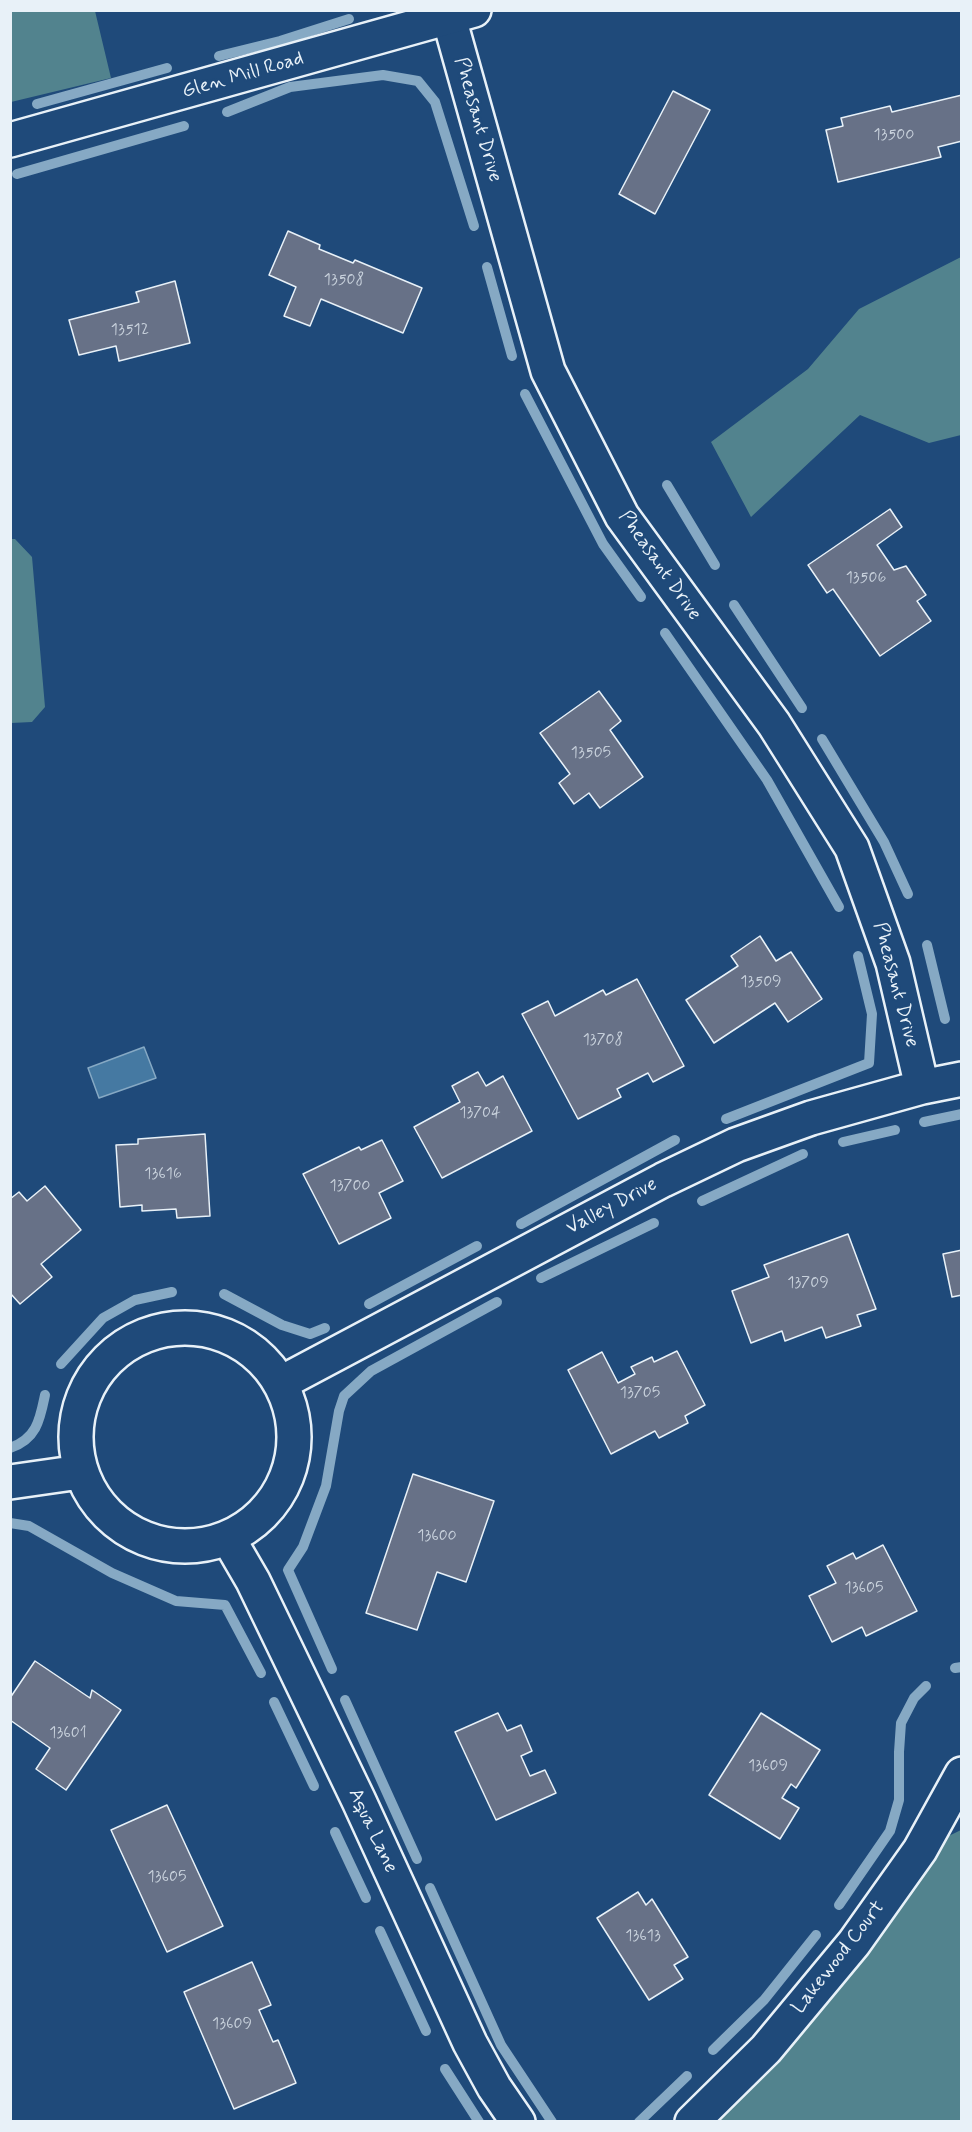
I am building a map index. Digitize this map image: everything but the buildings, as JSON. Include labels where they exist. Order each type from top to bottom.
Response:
[{"type":"street","name":"Glen Mill Road","points":[[10,140],[461,14]]},
{"type":"street","name":"Pheasant Drive","points":[[461,14],[548,371],[622,516],[774,724],[852,848],[893,963],[922,1088]]},
{"type":"street","name":"Valley Drive","points":[[281,1383],[663,1180],[736,1145],[811,1118],[962,1079]]},
{"type":"street","points":[[194,1327],[229,1336],[259,1355],[281,1383],[294,1418],[294,1455],[282,1489],[260,1518],[228,1538],[193,1547],[157,1544],[124,1529],[97,1504],[80,1472],[75,1436],[81,1401],[98,1370],[125,1345],[158,1330],[194,1327]]},
{"type":"street","points":[[10,1482],[80,1472]]},
{"type":"street","name":"Aqua Lane","points":[[228,1538],[253,1581],[354,1791],[470,2043],[494,2087],[518,2121]]},
{"type":"street","name":"Lakewood Court","points":[[692,2121],[766,2049],[854,1943],[920,1850],[962,1774]]},
{"type":"green space","points":[[10,11],[95,11],[111,78],[11,102]]},
{"type":"green space","points":[[961,257],[961,435],[929,443],[860,415],[751,517],[711,442],[808,369],[859,309]]},
{"type":"green space","points":[[10,539],[15,539],[32,557],[45,707],[32,722],[11,723]]},
{"type":"green space","points":[[961,1830],[961,2121],[692,2122],[920,1850]]},
{"type":"water","points":[[144,1047],[156,1078],[99,1098],[88,1068]]},
{"type":"waterway","points":[[219,56],[280,41],[349,19]]},
{"type":"waterway","points":[[37,104],[167,68]]},
{"type":"waterway","points":[[227,112],[290,87],[383,75],[418,81],[435,102],[474,226]]},
{"type":"waterway","points":[[17,174],[184,126]]},
{"type":"waterway","points":[[487,267],[512,356]]},
{"type":"waterway","points":[[525,394],[603,544],[641,597]]},
{"type":"waterway","points":[[667,485],[715,565]]},
{"type":"waterway","points":[[734,605],[802,708]]},
{"type":"waterway","points":[[665,633],[767,780],[839,907]]},
{"type":"waterway","points":[[822,739],[884,842],[908,894]]},
{"type":"waterway","points":[[927,945],[945,1019]]},
{"type":"waterway","points":[[726,1119],[869,1063],[872,1014],[858,956]]},
{"type":"waterway","points":[[924,1122],[962,1114]]},
{"type":"waterway","points":[[843,1142],[895,1130]]},
{"type":"waterway","points":[[521,1224],[675,1140]]},
{"type":"waterway","points":[[702,1201],[803,1154]]},
{"type":"waterway","points":[[541,1278],[654,1223]]},
{"type":"waterway","points":[[369,1304],[477,1246]]},
{"type":"waterway","points":[[61,1364],[103,1318],[135,1300],[172,1292]]},
{"type":"waterway","points":[[224,1294],[282,1325],[310,1334],[325,1328]]},
{"type":"waterway","points":[[332,1669],[288,1570],[303,1547],[326,1486],[339,1411],[344,1396],[371,1371],[497,1302]]},
{"type":"waterway","points":[[10,1448],[32,1434],[39,1420],[45,1395]]},
{"type":"waterway","points":[[10,1523],[29,1526],[112,1573],[176,1601],[225,1605],[261,1673]]},
{"type":"waterway","points":[[955,1668],[962,1667]]},
{"type":"waterway","points":[[839,1905],[890,1831],[899,1800],[901,1723],[914,1698],[926,1686]]},
{"type":"waterway","points":[[345,1700],[417,1859]]},
{"type":"waterway","points":[[274,1702],[314,1786]]},
{"type":"waterway","points":[[335,1832],[366,1898]]},
{"type":"waterway","points":[[430,1888],[501,2045],[552,2122]]},
{"type":"waterway","points":[[380,1931],[426,2031]]},
{"type":"waterway","points":[[713,2050],[764,2000],[816,1935]]},
{"type":"waterway","points":[[445,2069],[479,2122]]},
{"type":"waterway","points":[[639,2122],[687,2076]]}]
